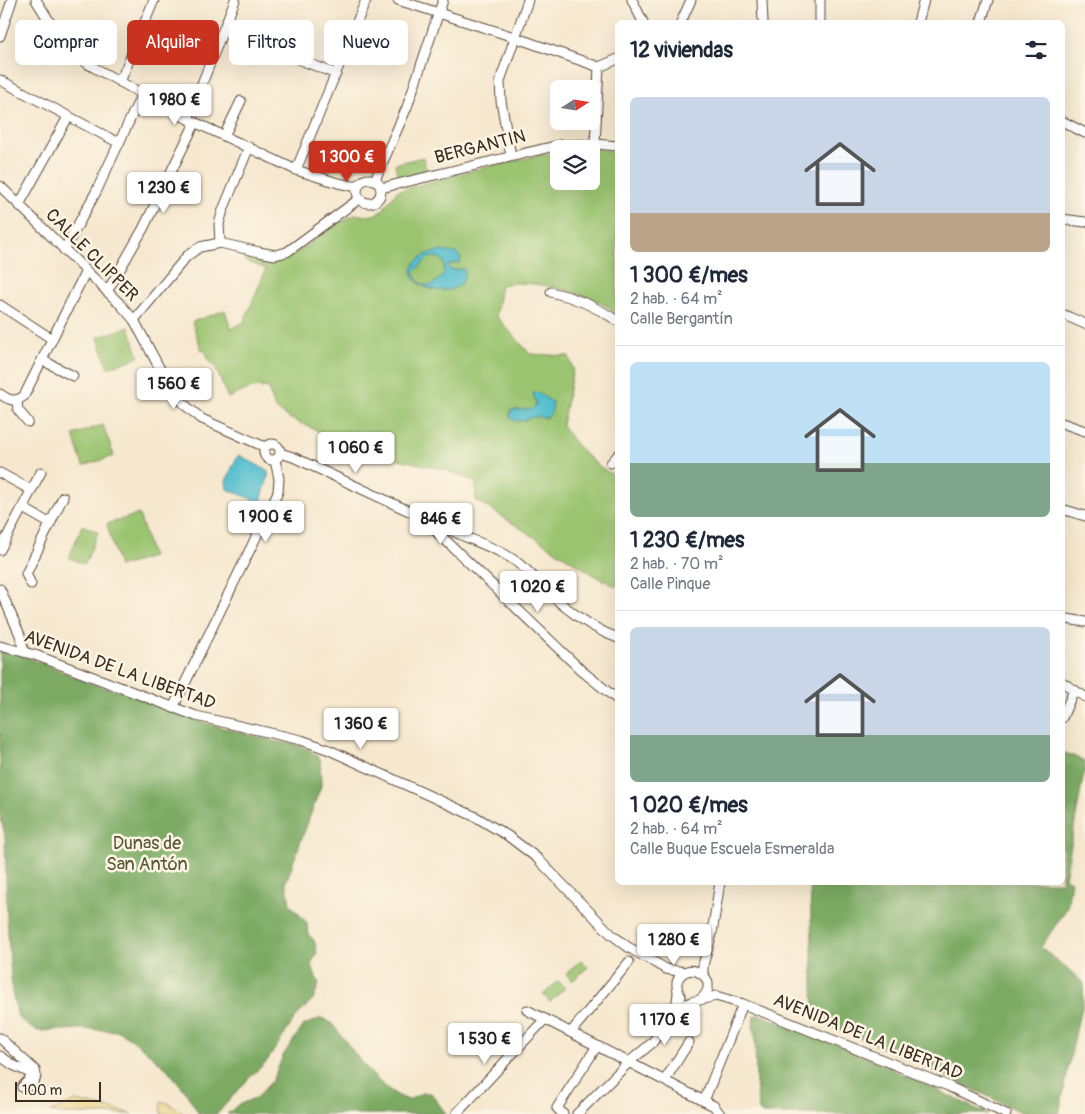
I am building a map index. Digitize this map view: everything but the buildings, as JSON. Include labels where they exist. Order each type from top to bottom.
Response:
[{"type":"street","points":[[0,34],[12,0]]},
{"type":"street","points":[[36,0],[63,43],[77,57],[191,121],[296,170],[358,188]]},
{"type":"street","points":[[120,82],[154,0]]},
{"type":"street","points":[[107,292],[143,229],[191,121],[235,0]]},
{"type":"street","points":[[296,170],[366,0]]},
{"type":"street","points":[[398,0],[599,68],[615,61]]},
{"type":"street","points":[[375,180],[407,107],[443,0]]},
{"type":"street","points":[[511,156],[501,101],[500,81],[528,0]]},
{"type":"street","points":[[632,0],[642,20]]},
{"type":"street","points":[[682,20],[691,0]]},
{"type":"street","points":[[762,0],[763,20]]},
{"type":"street","points":[[820,0],[820,20]]},
{"type":"street","points":[[919,20],[924,0]]},
{"type":"street","points":[[982,20],[988,0]]},
{"type":"street","points":[[224,30],[336,74]]},
{"type":"street","points":[[595,140],[599,68]]},
{"type":"street","points":[[0,80],[119,143]]},
{"type":"street","points":[[64,250],[96,192],[142,94]]},
{"type":"street","points":[[224,136],[241,101]]},
{"type":"street","points":[[19,205],[68,117]]},
{"type":"street","points":[[1065,123],[1085,133]]},
{"type":"street","name":"BERGANTIN","points":[[600,144],[615,146]]},
{"type":"street","name":"BERGANTIN","points":[[381,188],[550,147]]},
{"type":"street","points":[[220,243],[219,224],[223,210],[249,148]]},
{"type":"street","points":[[367,179],[375,180],[381,188],[381,196],[373,203],[366,203],[360,199],[358,188],[367,179]]},
{"type":"street","name":"CALLE CLIPPER","points":[[0,186],[134,320],[187,256],[200,247],[220,243],[258,252],[276,254],[287,252],[360,199]]},
{"type":"street","points":[[1065,219],[1085,222]]},
{"type":"street","points":[[0,394],[9,400],[17,401],[24,396],[86,271]]},
{"type":"street","points":[[550,292],[566,295],[604,311],[615,318]]},
{"type":"street","points":[[0,304],[52,339]]},
{"type":"street","points":[[1065,315],[1085,324]]},
{"type":"street","points":[[134,320],[170,388],[202,420],[265,448],[265,456],[269,460],[278,456],[293,457],[424,518],[441,530],[582,671],[615,698]]},
{"type":"street","points":[[42,360],[73,376]]},
{"type":"street","points":[[17,401],[18,410],[28,422]]},
{"type":"street","points":[[1065,424],[1085,431]]},
{"type":"street","points":[[172,708],[192,671],[278,492],[278,456]]},
{"type":"street","points":[[611,463],[615,458]]},
{"type":"street","points":[[0,550],[41,472]]},
{"type":"street","points":[[0,473],[31,490]]},
{"type":"street","points":[[31,584],[26,574],[63,497]]},
{"type":"street","points":[[22,508],[49,523]]},
{"type":"street","points":[[1065,510],[1085,516]]},
{"type":"street","points":[[441,530],[506,555],[526,570],[564,606],[596,628],[615,637]]},
{"type":"street","points":[[0,589],[20,635],[24,652]]},
{"type":"street","points":[[1065,619],[1085,622]]},
{"type":"street","name":"AVENIDA DE LA LIBERTAD","points":[[0,646],[24,652],[129,690],[172,708],[212,721],[296,739],[327,748],[476,817],[508,836],[537,858],[611,934],[628,947],[666,969],[685,972]]},
{"type":"street","points":[[1065,684],[1085,697]]},
{"type":"street","points":[[1065,711],[1074,690]]},
{"type":"street","points":[[716,996],[701,970],[712,933],[720,885]]},
{"type":"street","points":[[571,1032],[629,962]]},
{"type":"street","name":"AVENIDA DE LA LIBERTAD","points":[[666,969],[674,979],[678,989]]},
{"type":"street","points":[[579,1113],[629,1062],[652,1044],[676,1009],[680,976],[685,972],[701,970]]},
{"type":"street","points":[[678,989],[684,999],[696,1000],[706,993],[708,984]]},
{"type":"street","name":"AVENIDA DE LA LIBERTAD","points":[[676,1009],[696,1000],[716,996],[742,1004],[948,1086],[1006,1114]]},
{"type":"street","points":[[704,1101],[742,1004]]},
{"type":"street","points":[[527,1010],[714,1106],[720,1114]]},
{"type":"street","points":[[458,1114],[545,1019]]},
{"type":"street","points":[[0,1038],[35,1070],[37,1077],[34,1082],[30,1085],[22,1086],[31,1078],[30,1073],[13,1066],[0,1056]]},
{"type":"street","points":[[665,1080],[689,1042]]},
{"type":"street","points":[[564,1114],[557,1108],[597,1046]]},
{"type":"street","points":[[0,1051],[12,1059],[30,1064]]},
{"type":"green space","points":[[600,150],[615,152],[615,314],[599,302],[572,292],[541,285],[513,283],[501,285],[496,316],[530,354],[569,356],[573,369],[562,425],[586,455],[600,467],[615,476],[615,586],[594,575],[476,500],[476,482],[446,470],[389,457],[341,441],[289,418],[275,409],[268,387],[251,388],[228,398],[215,366],[210,363],[205,350],[202,351],[192,322],[225,310],[231,329],[244,322],[266,269],[245,261],[247,254],[270,259],[284,258],[296,253],[333,227],[356,214],[374,215],[382,211],[397,191],[478,169],[550,153],[550,190],[600,190]]},
{"type":"green space","points":[[423,157],[427,171],[398,178],[395,164]]},
{"type":"green space","points":[[129,327],[139,357],[108,368],[98,337]]},
{"type":"green space","points":[[103,425],[114,456],[83,466],[73,435]]},
{"type":"green space","points":[[139,514],[152,557],[119,567],[107,524]]},
{"type":"green space","points":[[82,525],[98,532],[85,564],[69,558]]},
{"type":"green space","name":"Dunas de San Antón","points":[[0,652],[31,659],[92,684],[123,691],[205,723],[273,741],[296,744],[311,751],[320,759],[321,786],[286,882],[290,904],[307,923],[308,934],[314,940],[317,952],[311,965],[319,984],[314,998],[296,1017],[267,1061],[217,1114],[199,1114],[185,1091],[167,1069],[133,1040],[118,1031],[84,1029],[38,1031],[28,1026],[18,1017],[12,992],[7,918],[5,835],[0,815]]},
{"type":"green space","points":[[1065,753],[1085,761],[1065,878]]},
{"type":"green space","points":[[1065,878],[1071,881],[1067,908],[1041,947],[1084,983],[1082,1008],[1059,1114],[1025,1114],[916,1062],[814,1019],[810,885],[1065,885]]},
{"type":"green space","points":[[581,960],[588,967],[572,981],[566,974]]},
{"type":"green space","points":[[558,981],[565,988],[550,1002],[543,995]]},
{"type":"green space","points":[[758,1014],[847,1048],[988,1114],[762,1114],[759,1111],[756,1083],[755,1036],[753,1030],[754,1017]]},
{"type":"green space","points":[[322,1018],[331,1023],[366,1067],[386,1087],[397,1095],[409,1100],[422,1093],[431,1093],[446,1114],[227,1114],[238,1105],[257,1097],[272,1081],[284,1054],[304,1025]]},
{"type":"sand","points":[[76,1101],[133,1114],[61,1114],[51,1112]]},
{"type":"sand","points":[[161,1101],[168,1103],[184,1114],[161,1114]]},
{"type":"water","points":[[437,252],[457,253],[461,258],[460,262],[448,265],[450,270],[464,269],[463,280],[457,287],[448,290],[436,290],[417,282],[412,274],[414,265],[419,259]],"holes":[[[428,258],[440,258],[444,263],[444,275],[432,285],[420,283],[414,272]]]},
{"type":"water","points":[[537,392],[552,402],[550,415],[546,418],[536,417],[521,421],[515,421],[510,417],[511,410],[532,409],[536,402],[533,395]]},
{"type":"water","points":[[239,455],[268,471],[261,502],[227,489],[226,481]]}]
